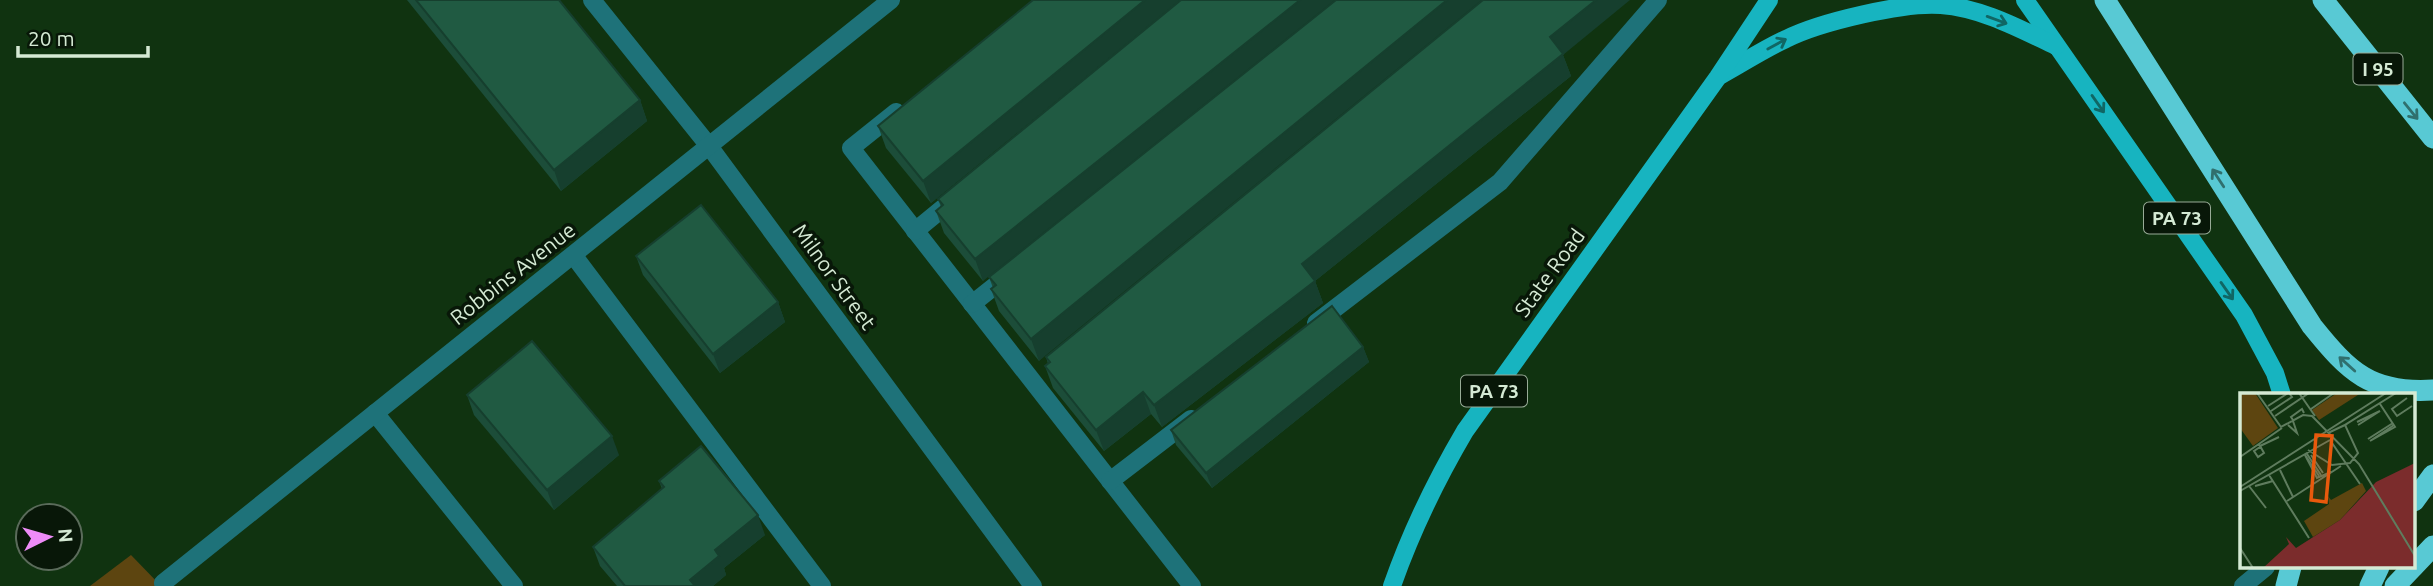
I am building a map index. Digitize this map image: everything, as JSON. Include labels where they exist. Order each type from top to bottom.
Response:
[{"type":"highway","points":[[2105,0],[2312,326],[2357,373],[2394,390],[2433,390]]},
{"type":"highway","name":"I 95","points":[[2323,0],[2433,138]]},
{"type":"highway","points":[[2416,498],[2433,475]]},
{"type":"highway","points":[[2416,565],[2433,546]]},
{"type":"highway","points":[[2286,586],[2291,568]]},
{"type":"highway","points":[[2370,586],[2379,568]]},
{"type":"highway","points":[[2395,586],[2413,568]]},
{"type":"main road","name":"State Road","points":[[1392,586],[1402,556],[1433,486],[1465,431],[1718,77],[1769,0]]},
{"type":"main road","points":[[2025,0],[2059,48]]},
{"type":"main road","name":"PA 73","points":[[1718,77],[1788,38],[1838,22],[1901,7],[1941,5],[1972,11],[2008,23],[2059,48],[2244,316],[2275,373],[2281,393]]},
{"type":"street","name":"Milnor Street","points":[[592,0],[709,146],[1033,586]]},
{"type":"street","name":"Robbins Avenue","points":[[163,583],[891,0]]},
{"type":"street","points":[[1305,331],[1500,182],[1658,0]]},
{"type":"street","points":[[905,104],[851,148],[972,304],[1039,377],[1110,481],[1192,586]]},
{"type":"street","points":[[915,230],[967,188]]},
{"type":"street","points":[[574,256],[822,586]]},
{"type":"street","points":[[972,304],[1027,260]]},
{"type":"street","points":[[1110,481],[1208,406]]},
{"type":"street","points":[[375,413],[514,586]]},
{"type":"street","points":[[2243,586],[2265,568]]},
{"type":"shaded area","points":[[131,555],[161,586],[90,586]]},
{"type":"building","points":[[416,0],[559,0],[640,100],[554,170]]},
{"type":"building","points":[[1033,0],[1145,0],[923,181],[878,126]]},
{"type":"building","points":[[1181,0],[1300,0],[975,259],[936,211],[943,205],[938,199]]},
{"type":"building","points":[[1336,0],[1447,0],[1031,339],[991,289],[996,285],[989,277]]},
{"type":"building","points":[[1483,0],[1596,0],[1550,37],[1563,54],[1302,264],[1315,281],[1154,405],[1143,392],[1096,430],[1045,366],[1050,362],[1046,357]]},
{"type":"building","points":[[701,205],[778,302],[713,354],[636,256]]},
{"type":"building","points":[[1332,306],[1363,347],[1206,473],[1171,430]]},
{"type":"building","points":[[532,341],[612,436],[547,490],[467,395]]},
{"type":"building","points":[[701,446],[758,515],[715,550],[719,556],[690,580],[695,586],[625,586],[593,547],[664,487],[659,481]]}]
